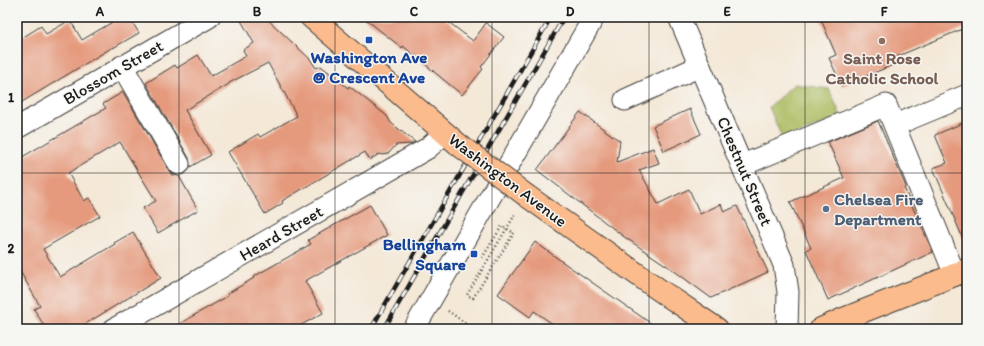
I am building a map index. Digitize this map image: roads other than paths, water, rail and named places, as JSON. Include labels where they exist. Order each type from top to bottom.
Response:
[{"type":"main road","name":"Washington Avenue","points":[[320,20],[452,139],[527,196],[652,285],[717,329]]},
{"type":"main road","points":[[821,329],[961,272]]},
{"type":"street","name":"Blossom Street","points":[[17,128],[209,17]]},
{"type":"street","points":[[414,329],[594,17]]},
{"type":"street","name":"Chestnut Street","points":[[679,17],[784,265],[788,292],[787,329]]},
{"type":"street","points":[[122,66],[179,164]]},
{"type":"street","points":[[625,100],[700,66]]},
{"type":"street","points":[[895,125],[967,95]]},
{"type":"street","points":[[742,165],[886,104],[961,272]]},
{"type":"street","name":"Heard Street","points":[[114,329],[141,322],[428,148],[452,139]]},
{"type":"railway","points":[[371,329],[551,17]]},
{"type":"railway","points":[[384,329],[564,17]]},
{"type":"place","name":"Washington Ave @ Crescent Ave","points":[[369,40]]},
{"type":"place","name":"Saint Rose Catholic School","points":[[882,41]]},
{"type":"place","name":"Chelsea Fire Department","points":[[826,209]]},
{"type":"place","name":"Bellingham Square","points":[[474,254]]}]
